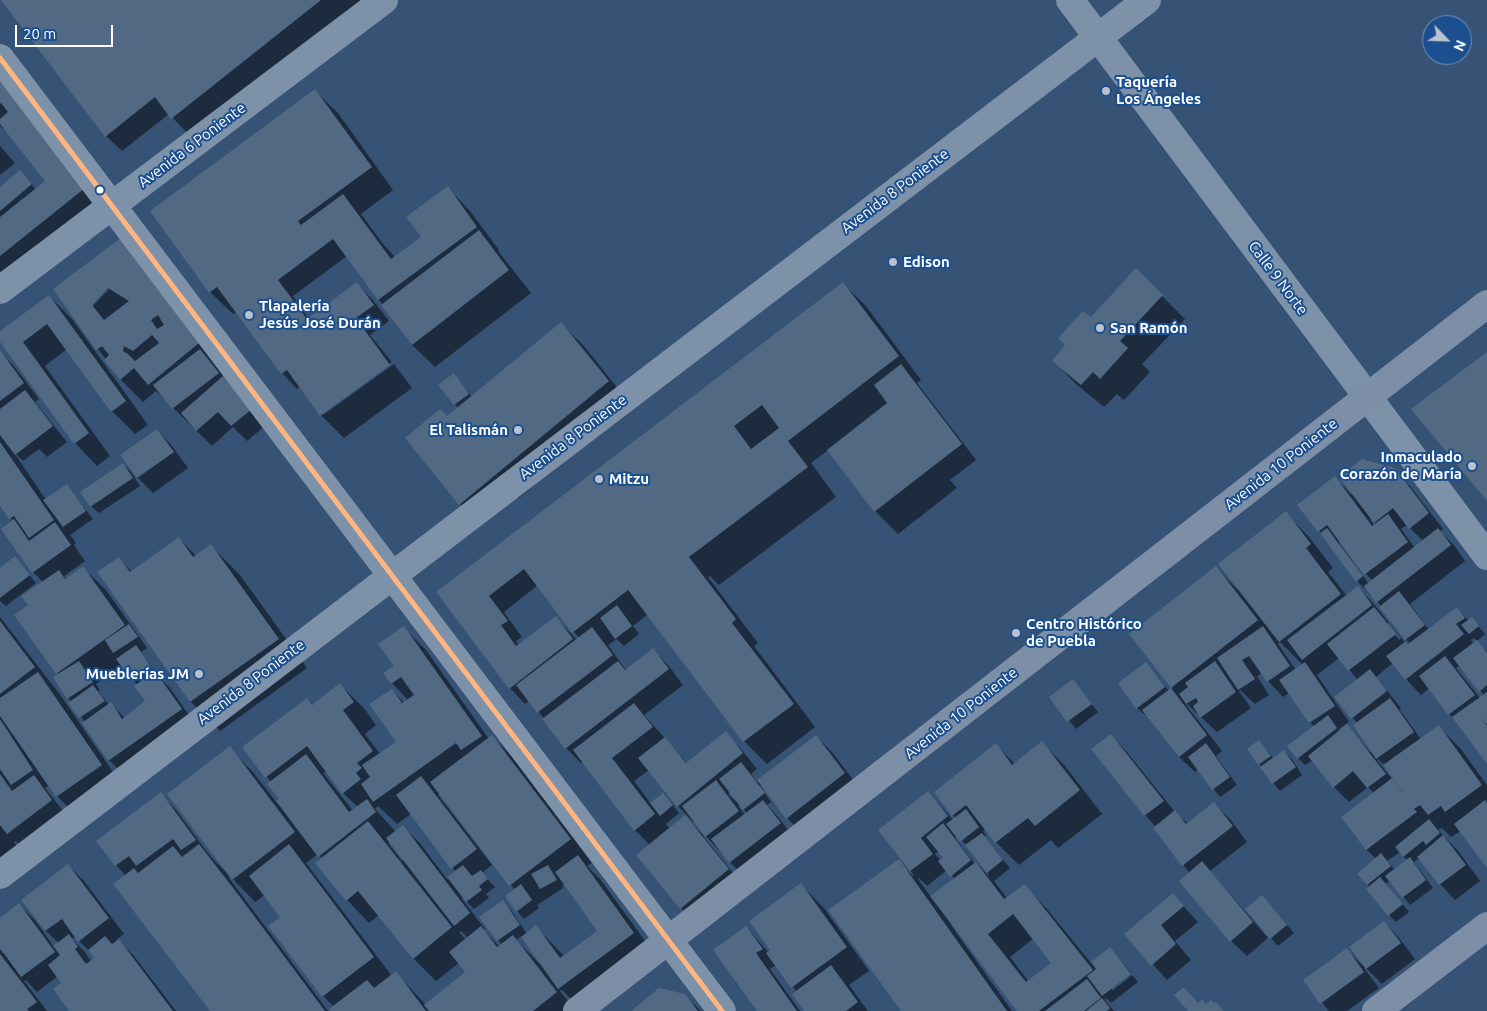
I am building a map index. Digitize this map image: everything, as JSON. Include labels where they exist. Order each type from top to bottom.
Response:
[{"type":"main road","name":"Avenida 10 Poniente","points":[[577,1011],[1487,304]]},
{"type":"main road","points":[[1376,1011],[1487,926]]},
{"type":"street","name":"Avenida 6 Poniente","points":[[0,290],[384,0]]},
{"type":"street","name":"Calle 9 Norte","points":[[1070,0],[1487,556]]},
{"type":"street","name":"Avenida 8 Poniente","points":[[0,875],[1147,0]]},
{"type":"street","points":[[0,58],[722,1011]]},
{"type":"building","points":[[1,0],[321,0],[171,119],[155,97],[105,137]]},
{"type":"building","points":[[0,77],[85,188],[0,256],[0,217],[45,181],[0,124],[0,119],[8,112],[0,104]]},
{"type":"building","points":[[315,89],[372,167],[298,221],[301,225],[343,194],[391,259],[421,237],[406,217],[448,186],[477,227],[378,300],[333,239],[278,280],[307,319],[357,282],[374,305],[356,318],[390,365],[320,416],[287,370],[281,374],[217,287],[209,293],[150,211]]},
{"type":"building","points":[[20,170],[32,184],[0,211],[0,187]]},
{"type":"building","points":[[479,230],[509,270],[412,345],[381,305]]},
{"type":"building","points":[[122,237],[199,343],[148,385],[134,368],[120,380],[104,360],[109,355],[102,346],[96,350],[53,289]],"holes":[[[108,288],[129,301],[104,320],[92,305]],[[158,315],[164,325],[157,329],[151,320]],[[152,335],[159,343],[135,361],[123,351],[124,346],[133,351]]]},
{"type":"building","name":"San Ramón","points":[[1136,268],[1163,295],[1120,341],[1128,348],[1100,379],[1093,372],[1081,385],[1052,361],[1065,345],[1058,338],[1083,311],[1091,317]]},
{"type":"building","points":[[843,282],[899,356],[788,441],[808,467],[689,557],[736,619],[732,623],[794,704],[743,742],[628,590],[572,633],[524,569],[489,596],[508,621],[501,625],[516,646],[556,616],[573,639],[509,689],[436,592]],"holes":[[[762,405],[779,428],[751,449],[734,426]]]},
{"type":"building","points":[[49,295],[126,401],[111,412],[47,324],[23,342],[89,433],[74,444],[0,342],[0,331]]},
{"type":"building","points":[[561,322],[609,381],[459,505],[405,438],[440,409],[447,416]]},
{"type":"building","points":[[200,349],[219,373],[172,409],[153,385]]},
{"type":"building","points":[[0,350],[24,383],[0,401]]},
{"type":"building","points":[[1487,352],[1487,501],[1411,409]]},
{"type":"building","points":[[901,364],[962,444],[874,512],[827,450],[887,403],[874,385]]},
{"type":"building","points":[[454,373],[469,394],[454,405],[438,385]]},
{"type":"building","points":[[223,376],[252,409],[231,426],[218,412],[196,431],[181,413]]},
{"type":"building","points":[[25,390],[53,426],[15,455],[0,435],[0,409]]},
{"type":"building","points":[[157,429],[174,452],[137,478],[120,455]]},
{"type":"building","points":[[0,442],[54,520],[29,538],[14,516],[9,519],[0,506]]},
{"type":"building","points":[[1362,459],[1395,468],[1429,513],[1409,529],[1393,508],[1374,523],[1339,477]]},
{"type":"building","points":[[123,463],[133,478],[90,507],[80,492]]},
{"type":"building","points":[[1335,476],[1372,526],[1388,514],[1408,542],[1364,575],[1327,525],[1318,532],[1297,505]]},
{"type":"building","points":[[67,484],[86,511],[63,527],[43,500]]},
{"type":"building","points":[[1286,511],[1311,544],[1306,548],[1341,594],[1279,642],[1218,564]]},
{"type":"building","points":[[14,519],[29,541],[55,522],[71,545],[32,573],[1,529]]},
{"type":"building","points":[[1327,528],[1363,576],[1356,582],[1320,533]]},
{"type":"building","points":[[1438,528],[1451,545],[1376,603],[1364,586]]},
{"type":"building","points":[[179,537],[193,557],[211,544],[279,639],[190,702],[97,572],[119,557],[130,572]]},
{"type":"building","points":[[15,556],[30,575],[0,598],[0,568]]},
{"type":"building","points":[[83,566],[125,625],[56,674],[14,615],[28,605],[21,596],[59,570],[65,579]]},
{"type":"building","points":[[1216,566],[1258,620],[1171,688],[1129,634]]},
{"type":"building","points":[[1358,586],[1372,605],[1302,660],[1287,640]]},
{"type":"building","points":[[1399,591],[1425,625],[1405,640],[1379,607]]},
{"type":"building","points":[[617,605],[632,626],[615,639],[600,618]]},
{"type":"building","points":[[1374,607],[1396,634],[1348,671],[1327,644]]},
{"type":"building","points":[[1457,607],[1465,618],[1456,624],[1464,634],[1405,680],[1386,656],[1405,642],[1408,644]]},
{"type":"building","points":[[1472,617],[1479,626],[1469,634],[1461,625]]},
{"type":"building","points":[[0,621],[35,667],[0,694]]},
{"type":"building","points":[[129,624],[138,637],[113,653],[105,640]]},
{"type":"building","points":[[404,626],[482,736],[461,750],[456,743],[373,802],[361,784],[370,777],[362,765],[396,742],[369,704],[392,689],[402,703],[414,695],[401,677],[391,684],[383,673],[394,666],[378,644]]},
{"type":"building","points":[[1263,626],[1290,666],[1267,682],[1249,656],[1242,660],[1255,679],[1238,690],[1217,658]]},
{"type":"building","points":[[592,627],[613,655],[537,713],[516,685]]},
{"type":"building","points":[[1477,640],[1487,653],[1487,685],[1479,692],[1453,658]]},
{"type":"building","points":[[136,645],[152,668],[133,682],[116,659]]},
{"type":"building","points":[[653,648],[669,669],[565,749],[542,719],[618,661],[625,670]]},
{"type":"building","points":[[1445,656],[1475,695],[1448,715],[1419,676]]},
{"type":"building","points":[[79,661],[93,682],[67,699],[53,677]]},
{"type":"building","points":[[1215,661],[1236,692],[1200,718],[1193,706],[1198,702],[1196,698],[1186,704],[1179,694],[1188,687],[1185,683]]},
{"type":"building","points":[[1146,662],[1165,687],[1136,709],[1118,683]]},
{"type":"building","points":[[1305,662],[1335,706],[1309,723],[1279,680]]},
{"type":"building","points":[[1370,669],[1387,691],[1351,719],[1334,697]]},
{"type":"building","points":[[155,671],[182,709],[108,761],[82,723],[111,702],[122,719],[145,701],[134,686]]},
{"type":"building","points":[[38,672],[102,765],[56,797],[0,716],[0,698]]},
{"type":"building","points":[[1073,679],[1092,704],[1067,722],[1049,697]]},
{"type":"building","points":[[340,683],[354,702],[343,710],[373,751],[357,763],[362,768],[356,773],[361,779],[342,794],[307,746],[265,778],[242,747],[307,698],[312,705]]},
{"type":"building","points":[[93,685],[105,701],[79,718],[68,703]]},
{"type":"building","points":[[1171,688],[1207,735],[1179,757],[1142,710]]},
{"type":"building","points":[[1487,692],[1487,725],[1480,717],[1487,726],[1487,764],[1452,717]]},
{"type":"building","points":[[1390,698],[1414,732],[1376,759],[1353,725]]},
{"type":"building","points":[[634,703],[653,727],[612,758],[655,814],[634,831],[573,750]]},
{"type":"building","points":[[1328,715],[1337,728],[1297,759],[1287,746]]},
{"type":"building","points":[[0,719],[33,770],[11,785],[0,769]]},
{"type":"building","points":[[1347,724],[1386,774],[1367,788],[1353,771],[1333,788],[1308,756]]},
{"type":"building","points":[[1439,725],[1482,785],[1445,812],[1441,806],[1428,815],[1420,805],[1414,809],[1417,812],[1366,850],[1341,817],[1392,778],[1406,796],[1383,765]]},
{"type":"building","points":[[726,731],[743,753],[677,807],[638,758],[665,737],[686,763]]},
{"type":"building","points":[[1111,734],[1164,801],[1144,816],[1091,749]]},
{"type":"building","points":[[492,735],[571,839],[509,886],[430,782]]},
{"type":"building","points":[[816,735],[845,773],[786,819],[757,780]]},
{"type":"building","points":[[1259,740],[1271,756],[1258,765],[1247,749]]},
{"type":"building","points":[[1042,741],[1080,790],[1035,826],[1028,818],[995,843],[966,805],[952,816],[934,792],[996,743],[1012,765]]},
{"type":"building","points":[[1206,743],[1230,777],[1212,790],[1188,757]]},
{"type":"building","points":[[230,746],[295,832],[232,880],[167,794]]},
{"type":"building","points":[[1284,750],[1296,767],[1272,784],[1260,767]]},
{"type":"building","points":[[306,754],[349,812],[367,799],[376,812],[318,857],[276,801],[279,799],[267,784]]},
{"type":"building","points":[[741,762],[765,793],[743,810],[719,779]]},
{"type":"building","points":[[0,774],[12,791],[34,775],[52,800],[7,834],[0,825]]},
{"type":"building","points":[[421,776],[477,849],[451,869],[396,795]]},
{"type":"building","points":[[716,780],[739,811],[705,837],[682,806]]},
{"type":"building","points":[[928,791],[948,816],[921,838],[933,854],[910,871],[878,830]]},
{"type":"building","points":[[161,792],[196,840],[181,850],[173,839],[136,866],[129,856],[115,866],[96,841]]},
{"type":"building","points":[[663,793],[673,805],[660,816],[650,803]]},
{"type":"building","points":[[763,800],[781,823],[729,863],[711,839]]},
{"type":"building","points":[[1485,800],[1487,803],[1487,868],[1454,824]]},
{"type":"building","points":[[1214,802],[1233,826],[1182,866],[1153,828],[1175,810],[1186,824]]},
{"type":"building","points":[[966,809],[979,827],[960,842],[946,824]]},
{"type":"building","points":[[685,815],[729,869],[680,909],[636,855]]},
{"type":"building","points":[[1429,819],[1440,833],[1426,845],[1423,841],[1403,857],[1395,847]]},
{"type":"building","points":[[368,821],[452,927],[413,959],[358,891],[346,901],[315,863]]},
{"type":"building","points":[[943,823],[971,860],[950,877],[938,861],[943,858],[926,837]]},
{"type":"building","points":[[403,825],[470,913],[454,926],[386,838]]},
{"type":"building","points":[[982,833],[1003,860],[987,873],[965,845]]},
{"type":"building","points":[[1443,835],[1466,865],[1439,885],[1417,857]]},
{"type":"building","points":[[199,844],[325,1011],[210,1011],[113,884],[134,868],[138,873],[173,846],[182,857]]},
{"type":"building","points":[[289,844],[374,957],[322,997],[268,926],[280,917],[249,876]]},
{"type":"building","points":[[1381,853],[1391,866],[1367,885],[1357,874]]},
{"type":"building","points":[[578,855],[634,933],[558,989],[521,937],[536,925],[560,958],[597,931],[555,872]]},
{"type":"building","points":[[1410,857],[1426,880],[1402,898],[1385,876]]},
{"type":"building","points":[[899,859],[1007,1011],[901,1011],[828,910]]},
{"type":"building","points":[[1202,861],[1253,922],[1230,942],[1179,881]]},
{"type":"building","points":[[976,862],[1004,899],[1025,884],[1093,970],[1039,1011],[1017,1011],[930,896]],"holes":[[[1013,914],[1051,963],[1026,982],[988,934]]]},
{"type":"building","points":[[68,864],[109,918],[78,942],[62,919],[45,931],[21,900]]},
{"type":"building","points":[[463,865],[472,876],[481,870],[488,879],[479,886],[482,890],[466,902],[447,877]]},
{"type":"building","points":[[548,865],[557,880],[540,889],[531,874]]},
{"type":"building","points":[[1380,877],[1403,904],[1388,916],[1366,889]]},
{"type":"building","points":[[801,883],[847,947],[791,988],[766,953],[770,950],[749,921]]},
{"type":"building","points":[[521,884],[532,900],[516,912],[505,896]]},
{"type":"building","points":[[1173,893],[1184,906],[1161,925],[1176,944],[1151,966],[1124,934]]},
{"type":"building","points":[[1262,895],[1287,925],[1270,939],[1245,909]]},
{"type":"building","points":[[503,900],[520,925],[497,941],[479,917]]},
{"type":"building","points":[[19,903],[55,952],[21,977],[0,948],[0,918]]},
{"type":"building","points":[[1384,921],[1401,943],[1366,969],[1349,947]]},
{"type":"building","points":[[481,926],[497,947],[513,935],[557,992],[533,1011],[429,1011],[424,1005],[465,972],[449,952]]},
{"type":"building","points":[[746,926],[763,949],[756,953],[797,1011],[757,1011],[713,950]]},
{"type":"building","points":[[69,934],[78,947],[75,949],[86,964],[94,958],[88,950],[105,936],[112,944],[119,939],[173,1011],[69,1011],[53,989],[61,983],[48,965],[60,955],[53,946]]},
{"type":"building","points":[[1110,947],[1131,974],[1102,996],[1087,976],[1096,969],[1091,962]]},
{"type":"building","points":[[1347,948],[1364,972],[1320,1004],[1303,980]]},
{"type":"building","points":[[0,954],[37,1002],[27,1009],[29,1011],[0,1011]]},
{"type":"building","points":[[831,965],[858,1002],[846,1011],[804,1011],[792,994]]},
{"type":"building","points":[[396,971],[426,1011],[331,1011],[329,1009],[367,980],[374,988]]},
{"type":"building","points":[[1087,979],[1101,998],[1084,1011],[1045,1011]]},
{"type":"building","points":[[1184,987],[1198,1003],[1202,999],[1206,1004],[1211,1000],[1214,1003],[1216,1002],[1224,1011],[1188,1011],[1174,995]]},
{"type":"building","points":[[659,988],[685,994],[698,1011],[631,1011]]},
{"type":"building","points":[[1102,998],[1110,1008],[1107,1011],[1086,1011]]},
{"type":"transit line","points":[[0,58],[722,1011]]},
{"type":"place","name":"Taquería Los Ángeles","points":[[1106,91]]},
{"type":"place","name":"Edison","points":[[893,262]]},
{"type":"place","name":"Tlapalería Jesús José Durán","points":[[249,315]]},
{"type":"place","name":"San Ramón","points":[[1100,328]]},
{"type":"place","name":"El Talismán","points":[[518,430]]},
{"type":"place","name":"Inmaculado Corazón de María","points":[[1472,466]]},
{"type":"place","name":"Mitzu","points":[[599,479]]},
{"type":"place","name":"Centro Histórico de Puebla","points":[[1016,633]]},
{"type":"place","name":"Mueblerías JM","points":[[199,674]]}]
